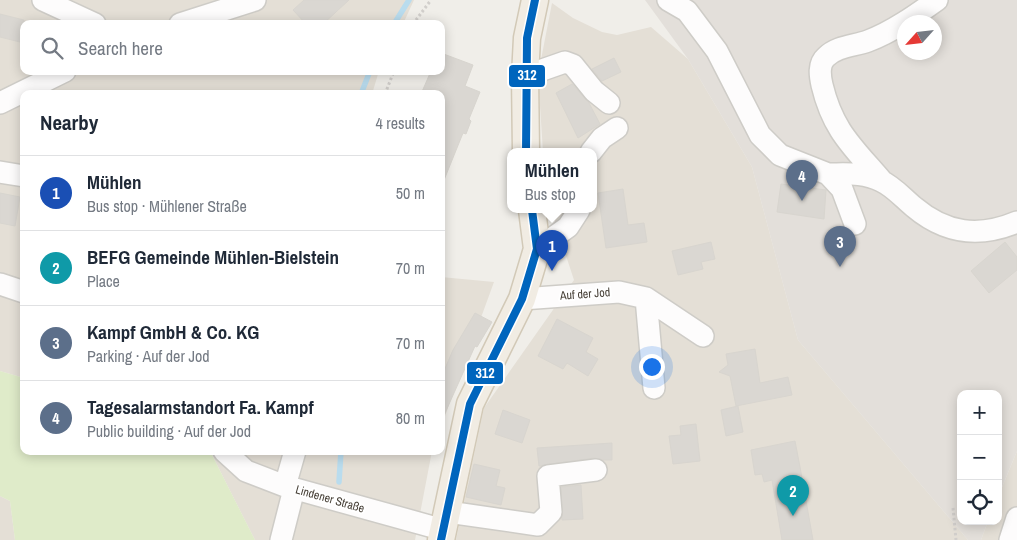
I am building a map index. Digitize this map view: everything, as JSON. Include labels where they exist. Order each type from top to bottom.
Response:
[{"type":"main road","points":[[526,148],[525,76],[527,38],[535,0]]},
{"type":"main road","points":[[444,527],[470,404],[522,299],[537,249],[532,213]]},
{"type":"street","points":[[43,0],[86,20]]},
{"type":"street","points":[[192,20],[255,0]]},
{"type":"street","points":[[668,0],[687,11],[717,51],[760,135],[780,155],[828,174],[858,174],[882,181]]},
{"type":"street","points":[[937,0],[886,32],[868,41],[841,48],[824,58],[819,73],[828,110],[838,129],[882,181],[917,210],[954,231],[991,232],[1017,222]]},
{"type":"street","points":[[525,76],[565,62],[573,65],[594,91],[609,103]]},
{"type":"street","points":[[26,90],[57,75]]},
{"type":"street","points":[[0,103],[20,93]]},
{"type":"street","points":[[594,148],[602,138],[617,128]]},
{"type":"street","points":[[0,172],[20,175]]},
{"type":"street","points":[[828,174],[842,189],[855,224]]},
{"type":"street","points":[[537,249],[568,227],[577,213]]},
{"type":"street","points":[[0,284],[20,291]]},
{"type":"street","name":"Auf der Jod","points":[[522,299],[619,292],[646,298],[704,336]]},
{"type":"street","points":[[646,298],[654,388]]},
{"type":"street","name":"Lindener Straße","points":[[228,455],[246,471],[290,487],[444,527],[538,525],[551,512],[548,476],[596,470]]},
{"type":"street","points":[[281,540],[294,455]]},
{"type":"street","points":[[1010,540],[1017,518]]},
{"type":"path","points":[[416,20],[431,0]]},
{"type":"path","points":[[387,90],[392,75]]},
{"type":"path","points":[[953,508],[956,540]]},
{"type":"shaded area","points":[[0,0],[414,0],[405,20],[20,20],[20,75],[378,75],[373,90],[20,90],[20,377],[0,371]]},
{"type":"shaded area","points":[[645,0],[1017,0],[1017,451],[1002,487],[1002,390],[957,390],[957,525],[987,525],[981,540],[968,540],[798,340],[752,167],[688,59]]},
{"type":"shaded area","points":[[552,3],[573,18],[602,32],[617,35],[651,27],[688,59],[752,167],[798,340],[968,540],[456,540],[484,408],[574,280],[552,213],[597,213],[597,148],[543,148],[538,75]]},
{"type":"shaded area","points":[[445,277],[494,282],[445,416]]},
{"type":"shaded area","points":[[1017,451],[1017,540],[981,540],[987,525],[1002,525],[1002,487]]},
{"type":"shaded area","points":[[212,455],[431,455],[415,540],[255,540]]},
{"type":"shaded area","points":[[0,496],[10,501],[15,540],[0,540]]},
{"type":"green space","points":[[0,371],[20,377],[20,455],[212,455],[255,540],[15,540],[10,501],[0,496]]},
{"type":"building","points":[[304,0],[349,0],[327,20],[302,20],[293,10]]},
{"type":"building","points":[[0,14],[24,20],[20,20],[20,42],[0,37]]},
{"type":"building","points":[[445,54],[473,65],[465,86],[480,92],[469,119],[471,121],[466,134],[463,133],[445,178],[445,90],[423,90],[429,75],[445,75]]},
{"type":"building","points":[[614,58],[621,72],[602,81],[592,69]]},
{"type":"building","points":[[572,84],[589,103],[600,124],[578,138],[556,93]]},
{"type":"building","points":[[781,184],[826,190],[824,219],[777,212]]},
{"type":"building","points":[[623,189],[628,225],[644,223],[647,242],[606,248],[598,193]]},
{"type":"building","points":[[0,193],[20,197],[15,226],[0,223]]},
{"type":"building","points":[[711,242],[715,259],[701,262],[703,269],[678,275],[672,251]]},
{"type":"building","points":[[1005,242],[1017,257],[1017,270],[989,293],[971,271]]},
{"type":"building","points":[[475,313],[492,322],[477,347],[475,346],[445,413],[445,369],[453,350]]},
{"type":"building","points":[[557,319],[593,338],[586,352],[598,359],[588,376],[567,363],[563,369],[538,356]]},
{"type":"building","points":[[755,349],[760,383],[788,377],[792,395],[736,406],[730,376],[719,372],[728,365],[726,354]]},
{"type":"building","points":[[738,406],[743,432],[726,436],[721,410]]},
{"type":"building","points":[[503,410],[530,420],[522,443],[495,434]]},
{"type":"building","points":[[696,424],[700,461],[673,464],[669,436],[681,435],[680,426]]},
{"type":"building","points":[[795,441],[813,540],[782,540],[772,480],[764,482],[762,474],[755,475],[751,450]]},
{"type":"building","points":[[612,443],[612,460],[594,458],[539,466],[537,448]]},
{"type":"building","points":[[474,464],[500,470],[496,486],[505,488],[501,505],[466,497]]},
{"type":"building","points":[[581,485],[583,519],[562,520],[561,487]]},
{"type":"waterway","points":[[396,20],[409,0]]},
{"type":"waterway","points":[[363,90],[368,75]]},
{"type":"waterway","points":[[339,482],[341,455]]},
{"type":"transit line","name":"312","points":[[526,148],[527,38],[535,0]]},
{"type":"transit line","name":"312","points":[[441,540],[470,404],[522,299],[537,249],[532,213]]},
{"type":"place","name":"Tagesalarmstandort Fa. Kampf","points":[[802,201]]},
{"type":"place","name":"Kampf GmbH & Co. KG","points":[[840,267]]},
{"type":"place","name":"Mühlen","points":[[552,271]]},
{"type":"place","name":"BEFG Gemeinde Mühlen-Bielstein","points":[[793,516]]}]
